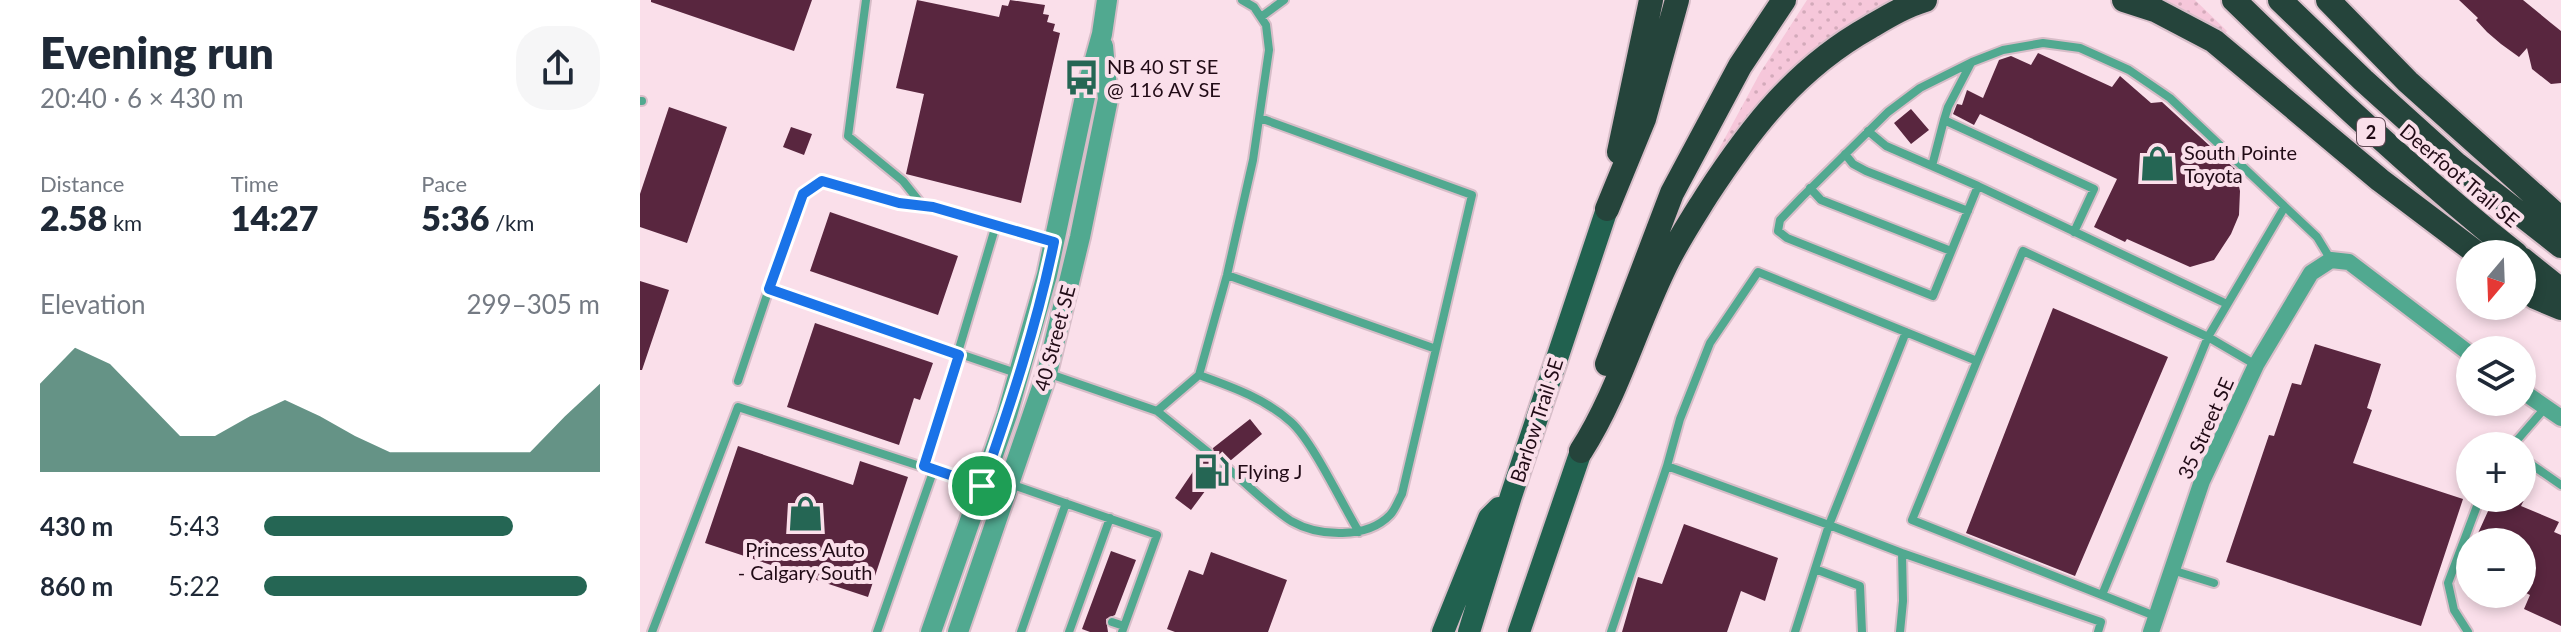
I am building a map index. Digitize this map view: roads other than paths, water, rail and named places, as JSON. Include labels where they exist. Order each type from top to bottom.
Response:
[{"type":"highway","points":[[1607,209],[1651,0]]},
{"type":"highway","points":[[1607,209],[1644,119],[1677,0]]},
{"type":"highway","points":[[1581,451],[1588,417],[1672,193],[1740,66],[1784,0]]},
{"type":"highway","points":[[1581,451],[1603,417],[1665,265],[1749,135],[1780,96],[1827,54],[1893,13],[1925,0]]},
{"type":"highway","points":[[2124,0],[2155,10],[2214,41],[2380,180],[2459,240]]},
{"type":"highway","name":"Deerfoot Trail SE","points":[[2234,0],[2340,103],[2437,191],[2498,240]]},
{"type":"highway","name":"Deerfoot Trail SE","points":[[2280,0],[2455,163],[2561,246]]},
{"type":"highway","points":[[2328,0],[2408,82],[2561,219]]},
{"type":"highway","name":"Deerfoot Trail SE","points":[[2536,270],[2561,290]]},
{"type":"highway","points":[[2536,297],[2561,308]]},
{"type":"main road","name":"Barlow Trail SE","points":[[1469,632],[1607,209]]},
{"type":"main road","points":[[1519,632],[1581,451]]},
{"type":"main road","points":[[1443,632],[1489,518],[1511,496]]},
{"type":"street","name":"40 Street SE","points":[[931,632],[1019,374],[1054,242],[1107,0]]},
{"type":"street","name":"40 Street SE","points":[[958,632],[1047,373],[1080,237],[1108,99],[1102,34]]},
{"type":"street","points":[[2331,260],[2349,262],[2456,343]]},
{"type":"street","name":"35 Street SE","points":[[2153,624],[2202,481],[2256,365],[2311,273],[2331,260]]},
{"type":"street","points":[[2536,401],[2561,418]]},
{"type":"lane","points":[[866,0],[848,136],[903,181],[923,206]]},
{"type":"lane","points":[[1157,411],[1199,375],[1227,275],[1260,118],[1269,50],[1266,25],[1254,7],[1242,0]]},
{"type":"lane","points":[[1261,17],[1284,0]]},
{"type":"lane","points":[[1978,186],[1933,296],[1787,238],[1778,231],[1780,220],[1810,188],[1868,131],[1920,88],[2003,50],[2043,43],[2080,48],[2129,70],[2170,98],[2317,237],[2331,260]]},
{"type":"lane","points":[[1932,166],[1948,107],[1972,62]]},
{"type":"lane","points":[[1225,466],[1293,522],[1321,531],[1359,532],[1377,526],[1392,513],[1402,494],[1472,195],[1260,118]]},
{"type":"lane","points":[[1944,120],[2094,189],[2074,232]]},
{"type":"lane","points":[[1868,131],[1886,146],[2227,304]]},
{"type":"lane","points":[[1845,154],[1853,164],[1866,171],[1968,211]]},
{"type":"lane","points":[[738,381],[803,194],[822,181],[1054,242]]},
{"type":"lane","points":[[1810,188],[1821,200],[1951,251]]},
{"type":"lane","points":[[2102,595],[2208,337],[2284,208]]},
{"type":"lane","points":[[924,466],[996,225]]},
{"type":"lane","points":[[2153,624],[2102,595],[1912,520],[2023,251],[2208,337],[2256,365]]},
{"type":"lane","points":[[1611,632],[1680,419],[1710,343],[1758,272],[1977,361]]},
{"type":"lane","points":[[1227,275],[1436,349]]},
{"type":"lane","points":[[769,289],[1019,374]]},
{"type":"lane","points":[[1795,632],[1829,525],[1906,332]]},
{"type":"lane","points":[[1047,373],[1157,411],[1208,452]]},
{"type":"lane","points":[[1199,375],[1252,395],[1292,423],[1359,532]]},
{"type":"lane","points":[[652,632],[738,407],[982,486],[1066,503],[1157,535],[1123,629],[1112,622]]},
{"type":"lane","points":[[2525,432],[2546,408]]},
{"type":"lane","points":[[1667,466],[2101,622],[2098,632]]},
{"type":"lane","points":[[2536,468],[2561,485]]},
{"type":"lane","points":[[877,632],[934,469]]},
{"type":"lane","points":[[1021,632],[1066,503]]},
{"type":"lane","points":[[2468,632],[2454,610],[2448,583],[2475,512]]},
{"type":"lane","points":[[1069,632],[1110,518]]},
{"type":"lane","points":[[1900,632],[1902,553]]},
{"type":"lane","points":[[1092,567],[1104,572]]},
{"type":"lane","points":[[1815,569],[1860,586],[1862,632]]},
{"type":"lane","points":[[2171,569],[2214,583]]},
{"type":"lane","points":[[1127,581],[1138,586]]},
{"type":"lane","points":[[1084,591],[1095,595]]},
{"type":"lane","points":[[1119,603],[1130,607]]},
{"type":"lane","points":[[1077,609],[1088,613]]},
{"type":"place","name":"NB 40 ST SE @ 116 AV SE","points":[[1081,78]]},
{"type":"place","name":"South Pointe Toyota","points":[[2158,163]]},
{"type":"place","name":"Flying J","points":[[1211,471]]},
{"type":"place","name":"Princess Auto - Calgary South","points":[[805,514]]}]
